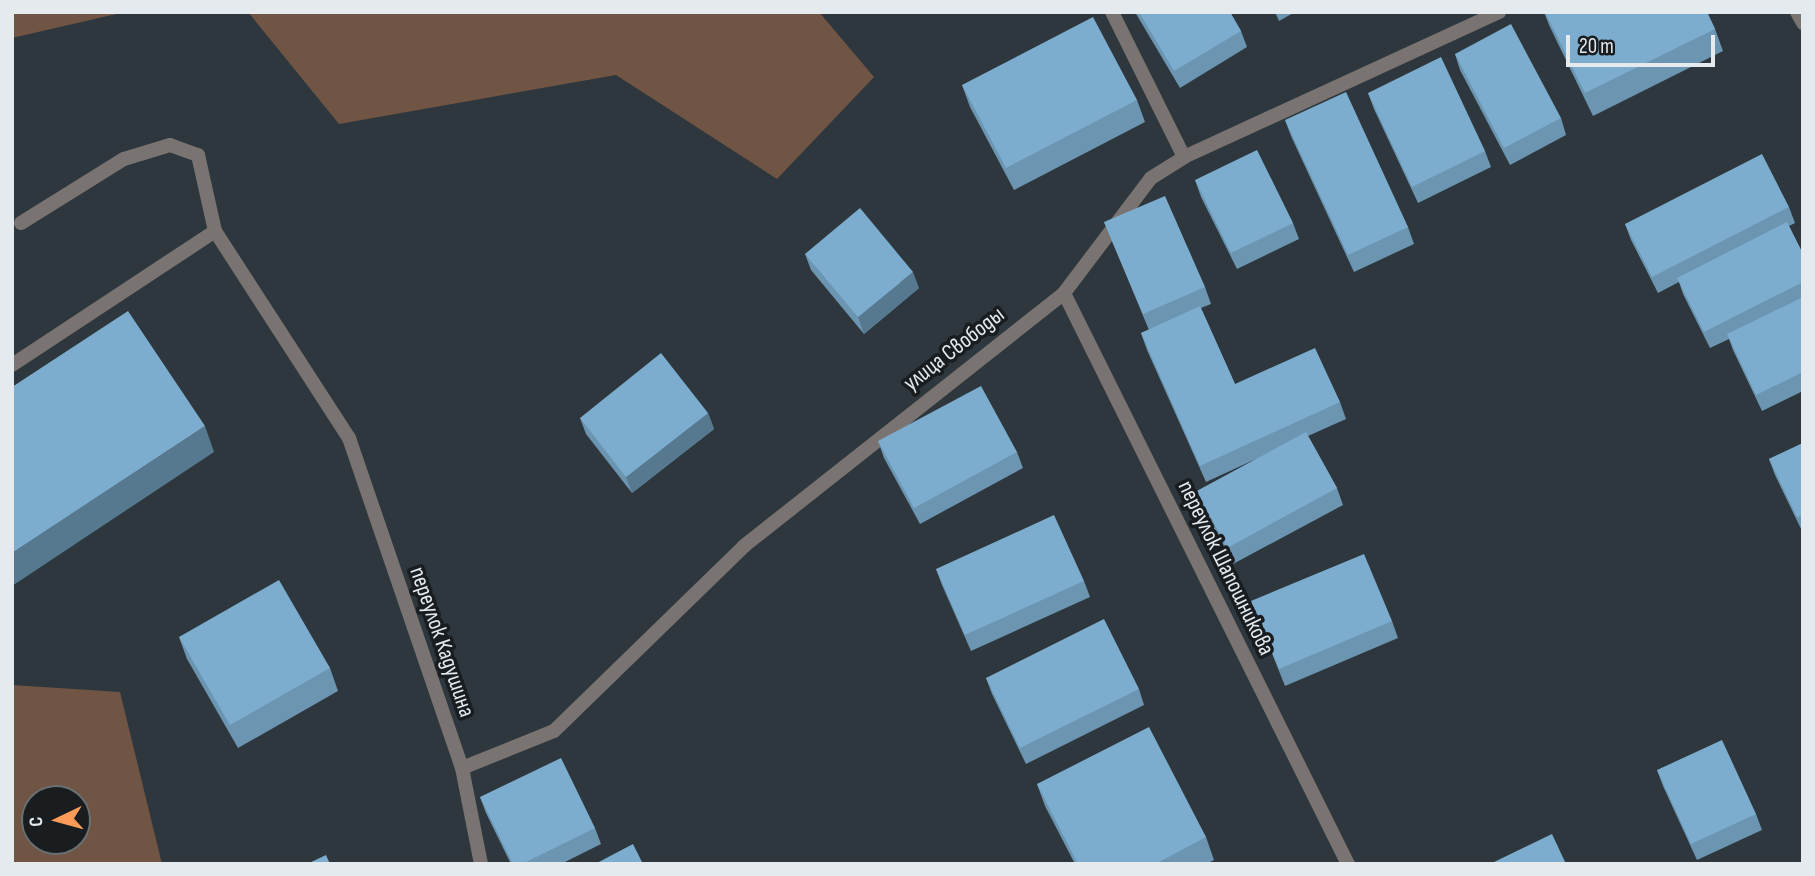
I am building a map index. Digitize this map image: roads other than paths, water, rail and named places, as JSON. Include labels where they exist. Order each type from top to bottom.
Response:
[{"type":"street","points":[[1112,12],[1184,158]]},
{"type":"street","name":"улица Свободы","points":[[461,768],[554,731],[744,546],[1064,293],[1151,178],[1184,158],[1499,12]]},
{"type":"street","points":[[1797,12],[1803,23]]},
{"type":"street","points":[[12,365],[215,231],[198,155],[170,145],[124,159],[22,223]]},
{"type":"street","name":"переулок Кадушина","points":[[215,231],[349,438],[461,768],[481,864]]},
{"type":"street","name":"переулок Шапошникова","points":[[1064,293],[1348,864]]}]
